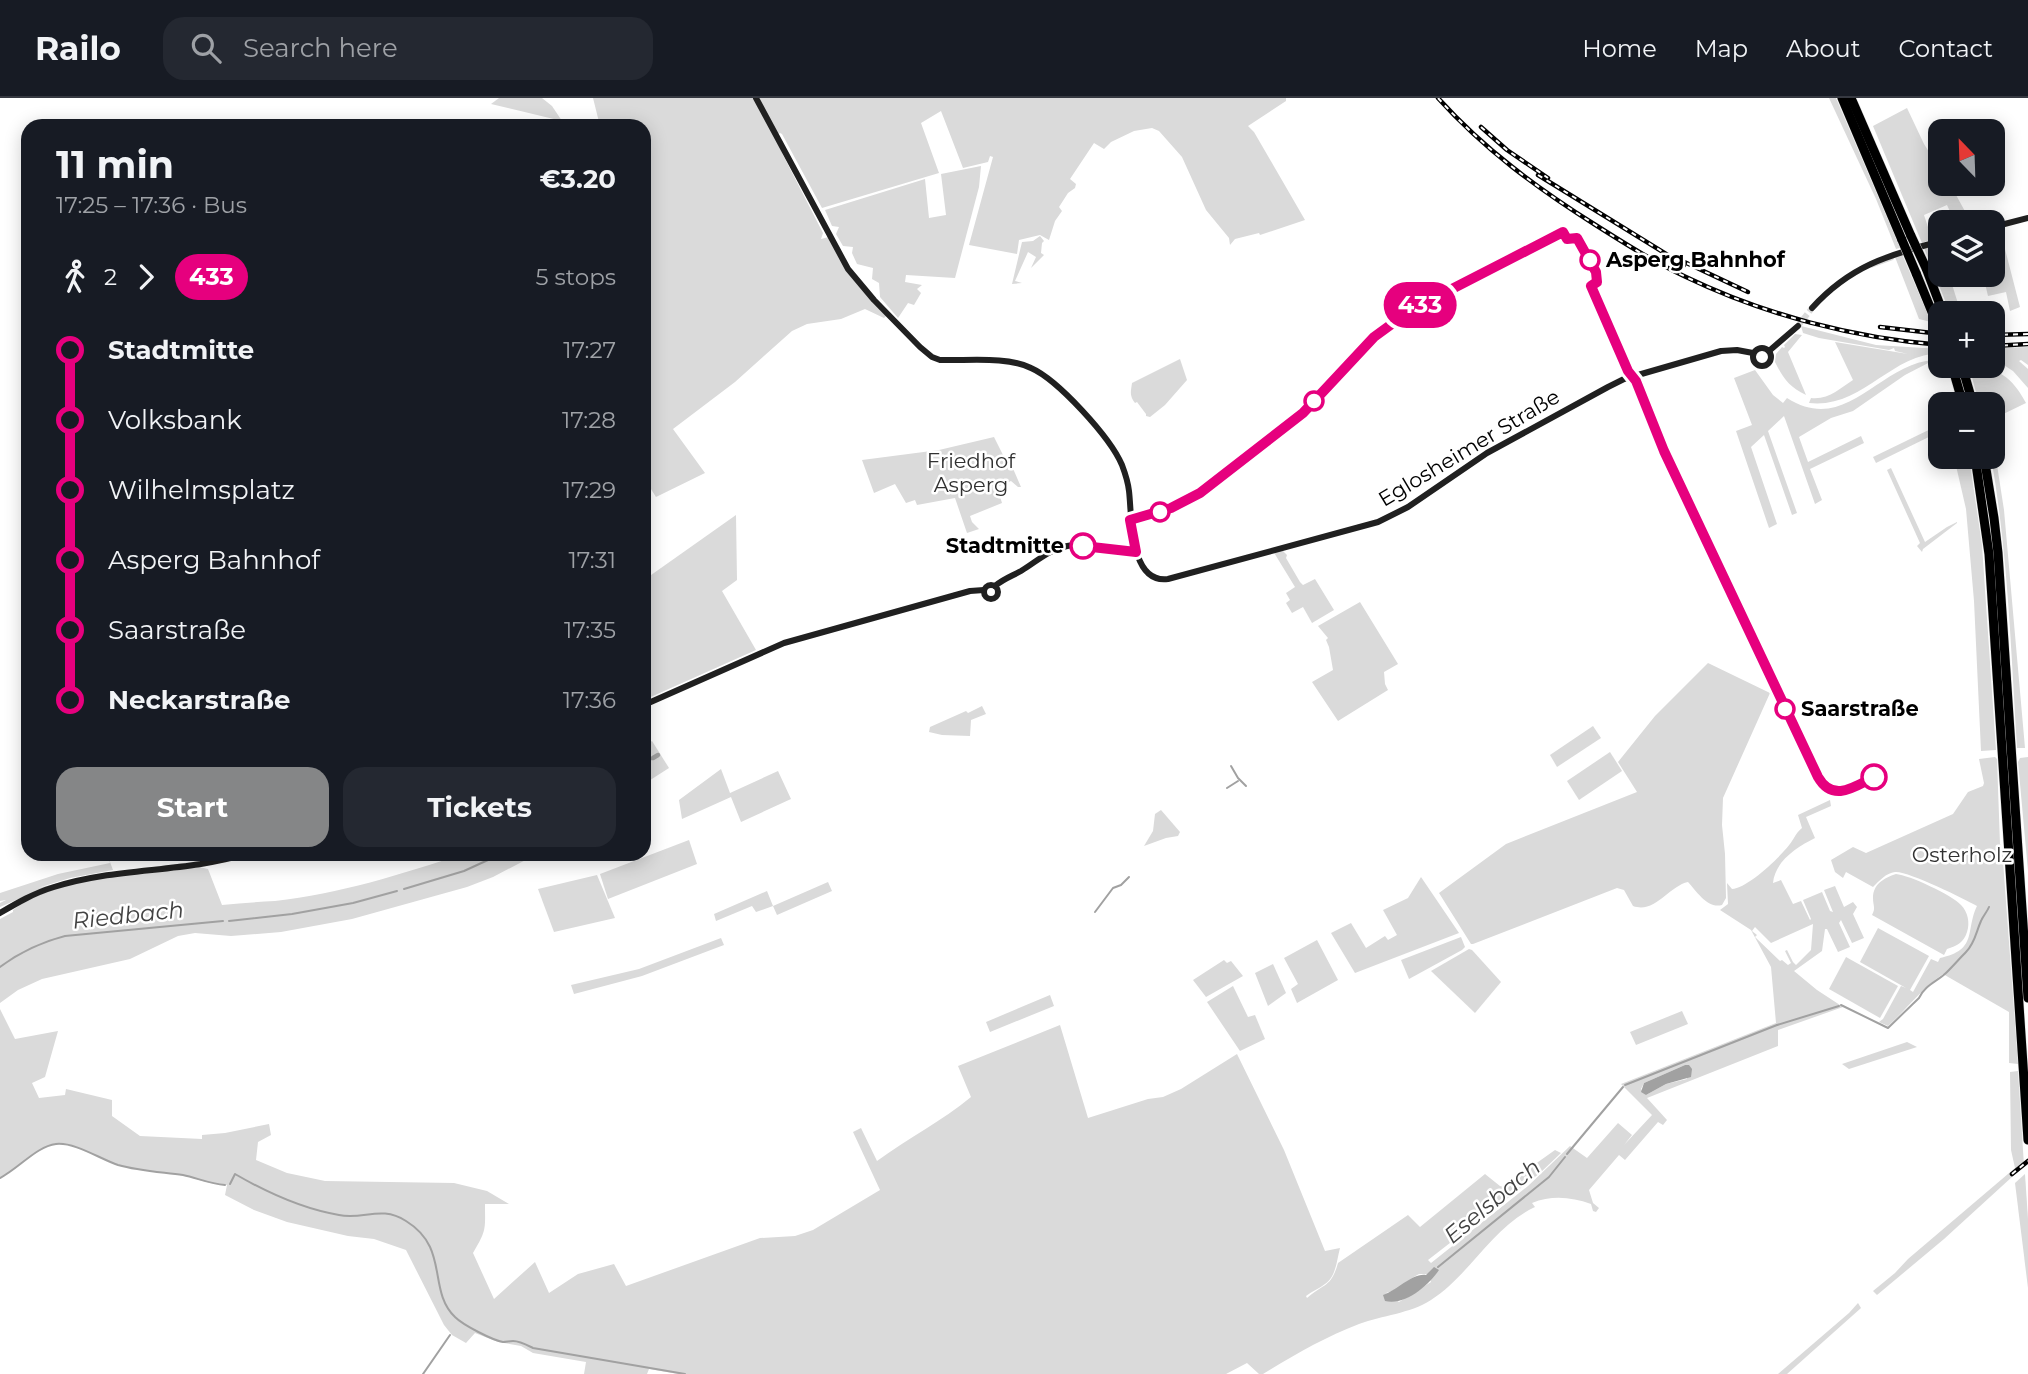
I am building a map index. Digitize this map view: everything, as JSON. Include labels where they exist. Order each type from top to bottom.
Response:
[{"type":"highway","points":[[1842,98],[1937,301]]},
{"type":"highway","points":[[1851,98],[1907,238]]},
{"type":"highway","points":[[1921,270],[1930,301]]},
{"type":"highway","points":[[1977,469],[1989,554],[2028,1140]]},
{"type":"highway","points":[[1986,469],[1998,553],[2028,998]]},
{"type":"main road","points":[[651,702],[784,643],[995,586],[1041,556],[1067,545],[1136,552],[1131,527],[1129,488],[1121,464],[1095,428],[1052,381],[1032,368],[1017,363],[940,360],[921,348],[874,300],[843,262],[756,98]]},
{"type":"main road","points":[[2005,225],[2028,218]]},
{"type":"main road","points":[[1812,309],[1840,281],[1865,265],[1928,244]]},
{"type":"main road","points":[[1769,351],[1798,326]]},
{"type":"main road","points":[[1762,347],[1769,351],[1771,357],[1765,365],[1756,364],[1753,354],[1756,349],[1762,347]]},
{"type":"main road","name":"Eglosheimer Straße","points":[[1136,552],[1148,573],[1158,580],[1168,579],[1378,522],[1408,507],[1487,453],[1564,409],[1624,379],[1721,351],[1737,349],[1753,354]]},
{"type":"main road","points":[[984,590],[986,598],[994,599],[998,593],[995,586]]},
{"type":"main road","points":[[0,913],[39,892],[70,882],[219,861]]},
{"type":"green space","points":[[499,98],[542,98],[552,106],[561,119],[554,119],[491,104]]},
{"type":"green space","points":[[593,98],[1286,98],[1286,101],[1248,126],[1305,220],[1260,235],[1259,233],[1235,239],[1230,245],[1229,238],[1206,210],[1182,157],[1159,131],[1152,128],[1134,131],[1111,142],[1104,149],[1094,143],[1070,179],[1076,184],[1075,188],[1068,193],[1059,207],[1062,211],[1055,221],[1049,240],[1040,235],[1019,240],[1017,254],[969,245],[993,157],[990,156],[988,162],[963,168],[941,111],[921,123],[939,173],[822,208],[780,133],[776,135],[783,155],[823,233],[821,239],[829,237],[843,262],[888,314],[884,318],[865,309],[841,319],[807,324],[792,331],[735,382],[673,429],[705,473],[656,497],[651,489],[651,119],[598,119]]},
{"type":"green space","points":[[1829,98],[1836,98],[1900,248],[1896,249]]},
{"type":"green space","points":[[1907,108],[1928,150],[1928,196],[1957,196],[1964,210],[1949,210],[1947,205],[1928,210],[1924,215],[1928,241],[1922,243],[1873,126]]},
{"type":"green space","points":[[981,166],[979,187],[955,278],[906,275],[905,282],[922,285],[917,289],[921,293],[914,305],[908,303],[898,318],[880,297],[879,283],[872,279],[873,268],[857,264],[852,253],[853,247],[843,246],[836,234],[839,227],[832,226],[825,210],[925,179],[929,218],[946,215],[941,174]]},
{"type":"green space","points":[[1040,236],[1044,241],[1041,253],[1044,255],[1031,268],[1036,257],[1028,252],[1015,281],[1022,283],[1012,284],[1022,242],[1033,241]]},
{"type":"green space","points":[[2005,249],[2020,307],[2010,311],[2006,292],[1988,296],[1986,287],[2005,287]]},
{"type":"green space","points":[[1902,254],[1928,315],[1928,321],[1919,319],[1895,257],[1871,268],[1873,265]]},
{"type":"green space","points":[[1940,287],[1953,287],[1957,301],[1945,301]]},
{"type":"green space","points":[[1801,326],[1876,345],[1928,348],[1928,355],[1906,362],[1845,398],[1828,403],[1809,403],[1811,398],[1829,395],[1853,380],[1835,342],[1908,354],[1895,351],[1894,348],[1889,350],[1803,333]]},
{"type":"green space","points":[[1795,334],[1802,335],[1788,352],[1806,395],[1787,382],[1775,362],[1776,354]]},
{"type":"green space","points":[[2028,347],[2028,365],[2019,361],[2028,369],[2028,388],[2005,366],[2005,348]]},
{"type":"green space","points":[[1180,359],[1187,380],[1165,405],[1150,417],[1146,416],[1132,398],[1132,383]]},
{"type":"green space","points":[[1928,361],[1853,411],[1831,418],[1799,437],[1808,462],[1861,436],[1864,443],[1810,469],[1822,500],[1815,504],[1784,416],[1768,431],[1797,513],[1792,515],[1764,435],[1751,447],[1777,524],[1769,528],[1736,431],[1752,425],[1734,378],[1755,370],[1773,395],[1783,403],[1787,398],[1808,407],[1828,409],[1845,403],[1914,364]]},
{"type":"green space","points":[[2005,376],[2026,403],[2005,413],[2005,392],[1976,392],[1972,378]]},
{"type":"green space","points":[[1928,430],[1928,437],[1876,463],[1873,457]]},
{"type":"green space","name":"Friedhof Asperg","points":[[994,437],[1008,465],[1011,464],[1021,487],[1011,481],[997,487],[1002,503],[970,516],[979,529],[967,533],[955,498],[917,505],[915,500],[906,503],[895,484],[874,493],[862,460],[939,450]]},
{"type":"green space","points":[[1891,468],[1925,542],[1957,522],[1922,552],[1917,546],[1920,543],[1887,470]]},
{"type":"green space","points":[[1957,469],[1971,469],[1982,545],[1996,750],[1981,751],[1974,601],[1966,509]]},
{"type":"green space","points":[[1993,469],[1998,469],[2004,510],[2025,748],[2017,748],[2011,639]]},
{"type":"green space","points":[[736,515],[737,580],[722,591],[756,650],[651,697],[651,575]]},
{"type":"green space","points":[[1281,549],[1287,555],[1286,558],[1300,582],[1303,585],[1315,579],[1334,610],[1312,623],[1303,607],[1292,613],[1286,603],[1290,600],[1286,593],[1295,587],[1273,551]]},
{"type":"green space","points":[[1360,602],[1398,664],[1384,672],[1388,690],[1338,721],[1312,682],[1333,670],[1326,640],[1328,638],[1318,626]]},
{"type":"green space","points":[[1708,663],[1770,693],[1723,798],[1726,898],[1722,905],[1707,902],[1688,882],[1655,903],[1641,907],[1633,906],[1624,890],[1617,888],[1471,944],[1439,893],[1506,844],[1637,792],[1618,762],[1655,716]]},
{"type":"green space","points":[[982,706],[986,714],[971,720],[970,736],[929,732],[930,727]]},
{"type":"green space","points":[[1593,726],[1601,738],[1557,767],[1550,755]]},
{"type":"green space","points":[[651,742],[669,768],[651,780]]},
{"type":"green space","points":[[1610,752],[1622,771],[1579,800],[1567,781]]},
{"type":"green space","name":"Osterholz","points":[[1995,757],[2018,1064],[2009,1063],[2009,1012],[1943,974],[1888,1026],[1879,1022],[1901,986],[1906,988],[1860,962],[1878,928],[1929,956],[1910,990],[1913,992],[1931,959],[1938,962],[1940,958],[1960,950],[1965,945],[1977,906],[1911,875],[1895,872],[1873,887],[1846,872],[1843,878],[1835,872],[1831,860],[1853,847],[1866,853],[1953,814],[1968,792],[1983,786],[1979,759]]},
{"type":"green space","name":"Osterholz","points":[[2028,757],[2028,871],[2018,762],[2020,758]]},
{"type":"green space","points":[[721,769],[730,793],[778,771],[791,799],[741,822],[731,797],[682,819],[679,800]]},
{"type":"green space","points":[[1830,800],[1831,806],[1806,817],[1815,838],[1794,850],[1782,861],[1773,883],[1781,880],[1793,904],[1801,901],[1810,920],[1803,900],[1822,892],[1830,911],[1833,912],[1824,890],[1835,886],[1844,907],[1853,902],[1857,907],[1853,914],[1864,938],[1852,943],[1841,920],[1839,923],[1850,947],[1838,952],[1825,929],[1822,951],[1794,971],[1843,1007],[1778,1030],[1778,1046],[1647,1098],[1667,1120],[1663,1125],[1658,1122],[1625,1160],[1619,1155],[1589,1190],[1593,1203],[1599,1208],[1596,1212],[1591,1204],[1569,1198],[1532,1203],[1535,1207],[1506,1226],[1458,1278],[1431,1300],[1346,1329],[1263,1374],[1259,1374],[1247,1363],[1226,1374],[678,1374],[649,1369],[647,1374],[584,1374],[586,1362],[533,1353],[521,1346],[498,1342],[475,1333],[466,1343],[452,1335],[444,1325],[406,1250],[374,1239],[287,1222],[254,1210],[225,1195],[227,1185],[124,1167],[78,1147],[62,1144],[42,1149],[0,1178],[0,1009],[15,1039],[58,1031],[45,1077],[32,1083],[39,1098],[65,1095],[66,1089],[112,1100],[112,1116],[140,1136],[202,1139],[202,1135],[269,1124],[271,1135],[258,1142],[256,1160],[287,1173],[325,1181],[454,1183],[487,1191],[509,1204],[485,1204],[484,1229],[473,1253],[494,1299],[535,1262],[549,1293],[578,1274],[614,1264],[626,1286],[760,1238],[795,1236],[813,1230],[880,1190],[853,1132],[861,1128],[877,1161],[971,1097],[958,1066],[1060,1025],[1088,1118],[1148,1099],[1163,1097],[1181,1089],[1237,1054],[1284,1150],[1325,1251],[1340,1248],[1332,1277],[1335,1271],[1338,1263],[1408,1215],[1420,1227],[1485,1174],[1503,1187],[1555,1150],[1561,1153],[1540,1173],[1428,1260],[1431,1263],[1528,1186],[1570,1146],[1587,1158],[1618,1123],[1632,1135],[1624,1145],[1652,1115],[1621,1084],[1776,1023],[1771,967],[1751,930],[1720,910],[1728,904],[1727,883],[1732,889],[1739,887],[1765,870],[1802,828],[1798,815]],"holes":[[[1813,924],[1811,950],[1796,965],[1787,950],[1785,951],[1791,963],[1788,965],[1780,961],[1752,931],[1755,927],[1771,943]],[[1685,1065],[1687,1079],[1666,1084],[1646,1095],[1641,1089],[1644,1083]],[[1419,1274],[1428,1274],[1431,1282],[1399,1302],[1386,1293]]]},
{"type":"green space","points":[[1161,810],[1180,832],[1178,836],[1144,846],[1153,831],[1155,814]]},
{"type":"green space","points":[[689,840],[697,864],[608,899],[600,874],[634,861],[651,861],[651,855]]},
{"type":"green space","points":[[109,861],[113,870],[70,878],[38,888],[92,875],[199,861],[117,872],[37,891],[0,907],[0,903],[6,900],[0,901],[0,893],[58,874],[110,863]]},
{"type":"green space","points":[[441,861],[524,861],[467,887],[352,919],[281,932],[231,936],[195,933],[178,936],[130,959],[42,979],[18,990],[0,1003],[0,919],[31,899],[53,890],[102,878],[199,867],[208,869],[222,905],[299,898],[394,876]]},
{"type":"green space","points":[[1896,874],[1940,891],[1961,905],[1965,911],[1968,921],[1966,935],[1960,943],[1947,949],[1944,955],[1872,915],[1877,885]]},
{"type":"green space","points":[[597,875],[615,918],[554,932],[538,889]]},
{"type":"green space","points":[[1421,877],[1459,933],[1355,973],[1331,933],[1351,923],[1366,948],[1385,936],[1388,940],[1397,935],[1383,910],[1408,898]]},
{"type":"green space","points":[[828,882],[832,891],[777,915],[773,906]]},
{"type":"green space","points":[[767,891],[773,906],[756,912],[752,906],[716,921],[714,914]]},
{"type":"green space","points":[[1461,937],[1465,947],[1462,950],[1409,979],[1401,960]]},
{"type":"green space","points":[[721,938],[724,945],[642,976],[574,994],[571,985],[639,969]]},
{"type":"green space","points":[[1317,940],[1338,980],[1297,1003],[1291,989],[1298,984],[1284,958]]},
{"type":"green space","points":[[1469,949],[1501,982],[1475,1013],[1431,971]]},
{"type":"green space","points":[[1846,957],[1898,986],[1880,1018],[1829,989]]},
{"type":"green space","points":[[1224,960],[1227,963],[1231,961],[1243,976],[1206,997],[1193,980]]},
{"type":"green space","points":[[1273,964],[1286,993],[1268,1006],[1255,973]]},
{"type":"green space","points":[[1233,986],[1248,1017],[1255,1015],[1265,1039],[1240,1051],[1207,1002]]},
{"type":"green space","points":[[1050,995],[1054,1006],[990,1032],[986,1022]]},
{"type":"green space","points":[[1682,1011],[1688,1024],[1636,1045],[1630,1032]]},
{"type":"green space","points":[[1907,1042],[1917,1047],[1849,1069],[1842,1064]]},
{"type":"green space","points":[[2018,1071],[2024,1166],[1944,1239],[1877,1295],[1873,1291],[2015,1168],[2011,1150],[2010,1072]]},
{"type":"green space","points":[[2025,1174],[2028,1219],[2028,1288],[2015,1183]]},
{"type":"green space","points":[[1858,1303],[1861,1308],[1787,1374],[1778,1374],[1849,1313]]},
{"type":"shaded area","points":[[1685,1065],[1692,1069],[1691,1077],[1666,1084],[1646,1095],[1641,1092],[1644,1083]]},
{"type":"shaded area","points":[[1434,1267],[1439,1270],[1429,1282],[1408,1298],[1385,1301],[1383,1295],[1415,1277],[1426,1275]]},
{"type":"waterway","name":"Riedbach","points":[[653,758],[658,755]]},
{"type":"waterway","points":[[1231,766],[1246,786]]},
{"type":"waterway","points":[[1227,788],[1238,781]]},
{"type":"waterway","name":"Riedbach","points":[[404,889],[464,871],[486,861]]},
{"type":"waterway","points":[[1095,912],[1113,888],[1129,877]]},
{"type":"waterway","name":"Riedbach","points":[[229,921],[292,914],[353,903],[397,891]]},
{"type":"waterway","name":"Eselsbach","points":[[1841,1005],[1888,1028],[1969,949],[1989,907]]},
{"type":"waterway","name":"Riedbach","points":[[0,967],[31,948],[65,936],[223,921]]},
{"type":"waterway","name":"Eselsbach","points":[[1777,1025],[1839,1006]]},
{"type":"waterway","name":"Eselsbach","points":[[1625,1085],[1777,1025]]},
{"type":"waterway","name":"Eselsbach","points":[[1567,1154],[1623,1087]]},
{"type":"waterway","points":[[0,1178],[42,1149],[63,1144],[126,1167],[183,1175],[225,1185]]},
{"type":"waterway","name":"Eselsbach","points":[[1438,1267],[1549,1177],[1565,1157]]},
{"type":"waterway","points":[[230,1184],[235,1174],[312,1209],[348,1216],[388,1214],[406,1221],[420,1232],[428,1244],[442,1294],[455,1317],[492,1338],[503,1342],[518,1342],[533,1348],[685,1374]]},
{"type":"waterway","points":[[423,1374],[450,1335]]},
{"type":"tunnel","points":[[1798,326],[1812,308]]},
{"type":"railway","points":[[1438,98],[1493,151],[1532,182],[1605,231],[1674,271],[1747,303],[1810,323],[1876,337],[1928,344]]},
{"type":"railway","points":[[1481,127],[1507,150],[1548,178]]},
{"type":"railway","points":[[1538,175],[1684,265]]},
{"type":"railway","points":[[1678,259],[1748,292]]},
{"type":"railway","points":[[1880,327],[1928,333]]},
{"type":"railway","points":[[2005,335],[2028,334]]},
{"type":"railway","points":[[2005,345],[2028,344]]},
{"type":"railway","points":[[2012,1174],[2028,1161]]},
{"type":"bus line","name":"433","points":[[1083,546],[1136,552],[1130,520],[1171,508],[1200,493],[1303,413],[1374,337],[1411,310],[1563,232],[1567,239],[1577,238],[1596,272],[1597,282],[1591,286],[1628,371],[1636,381],[1664,451],[1818,777],[1826,788],[1834,791],[1847,790],[1874,777]]},
{"type":"place","name":"Asperg Bahnhof","points":[[1590,260]]},
{"type":"place","name":"Stadtmitte","points":[[1083,546]]},
{"type":"place","name":"Saarstraße","points":[[1785,709]]}]
